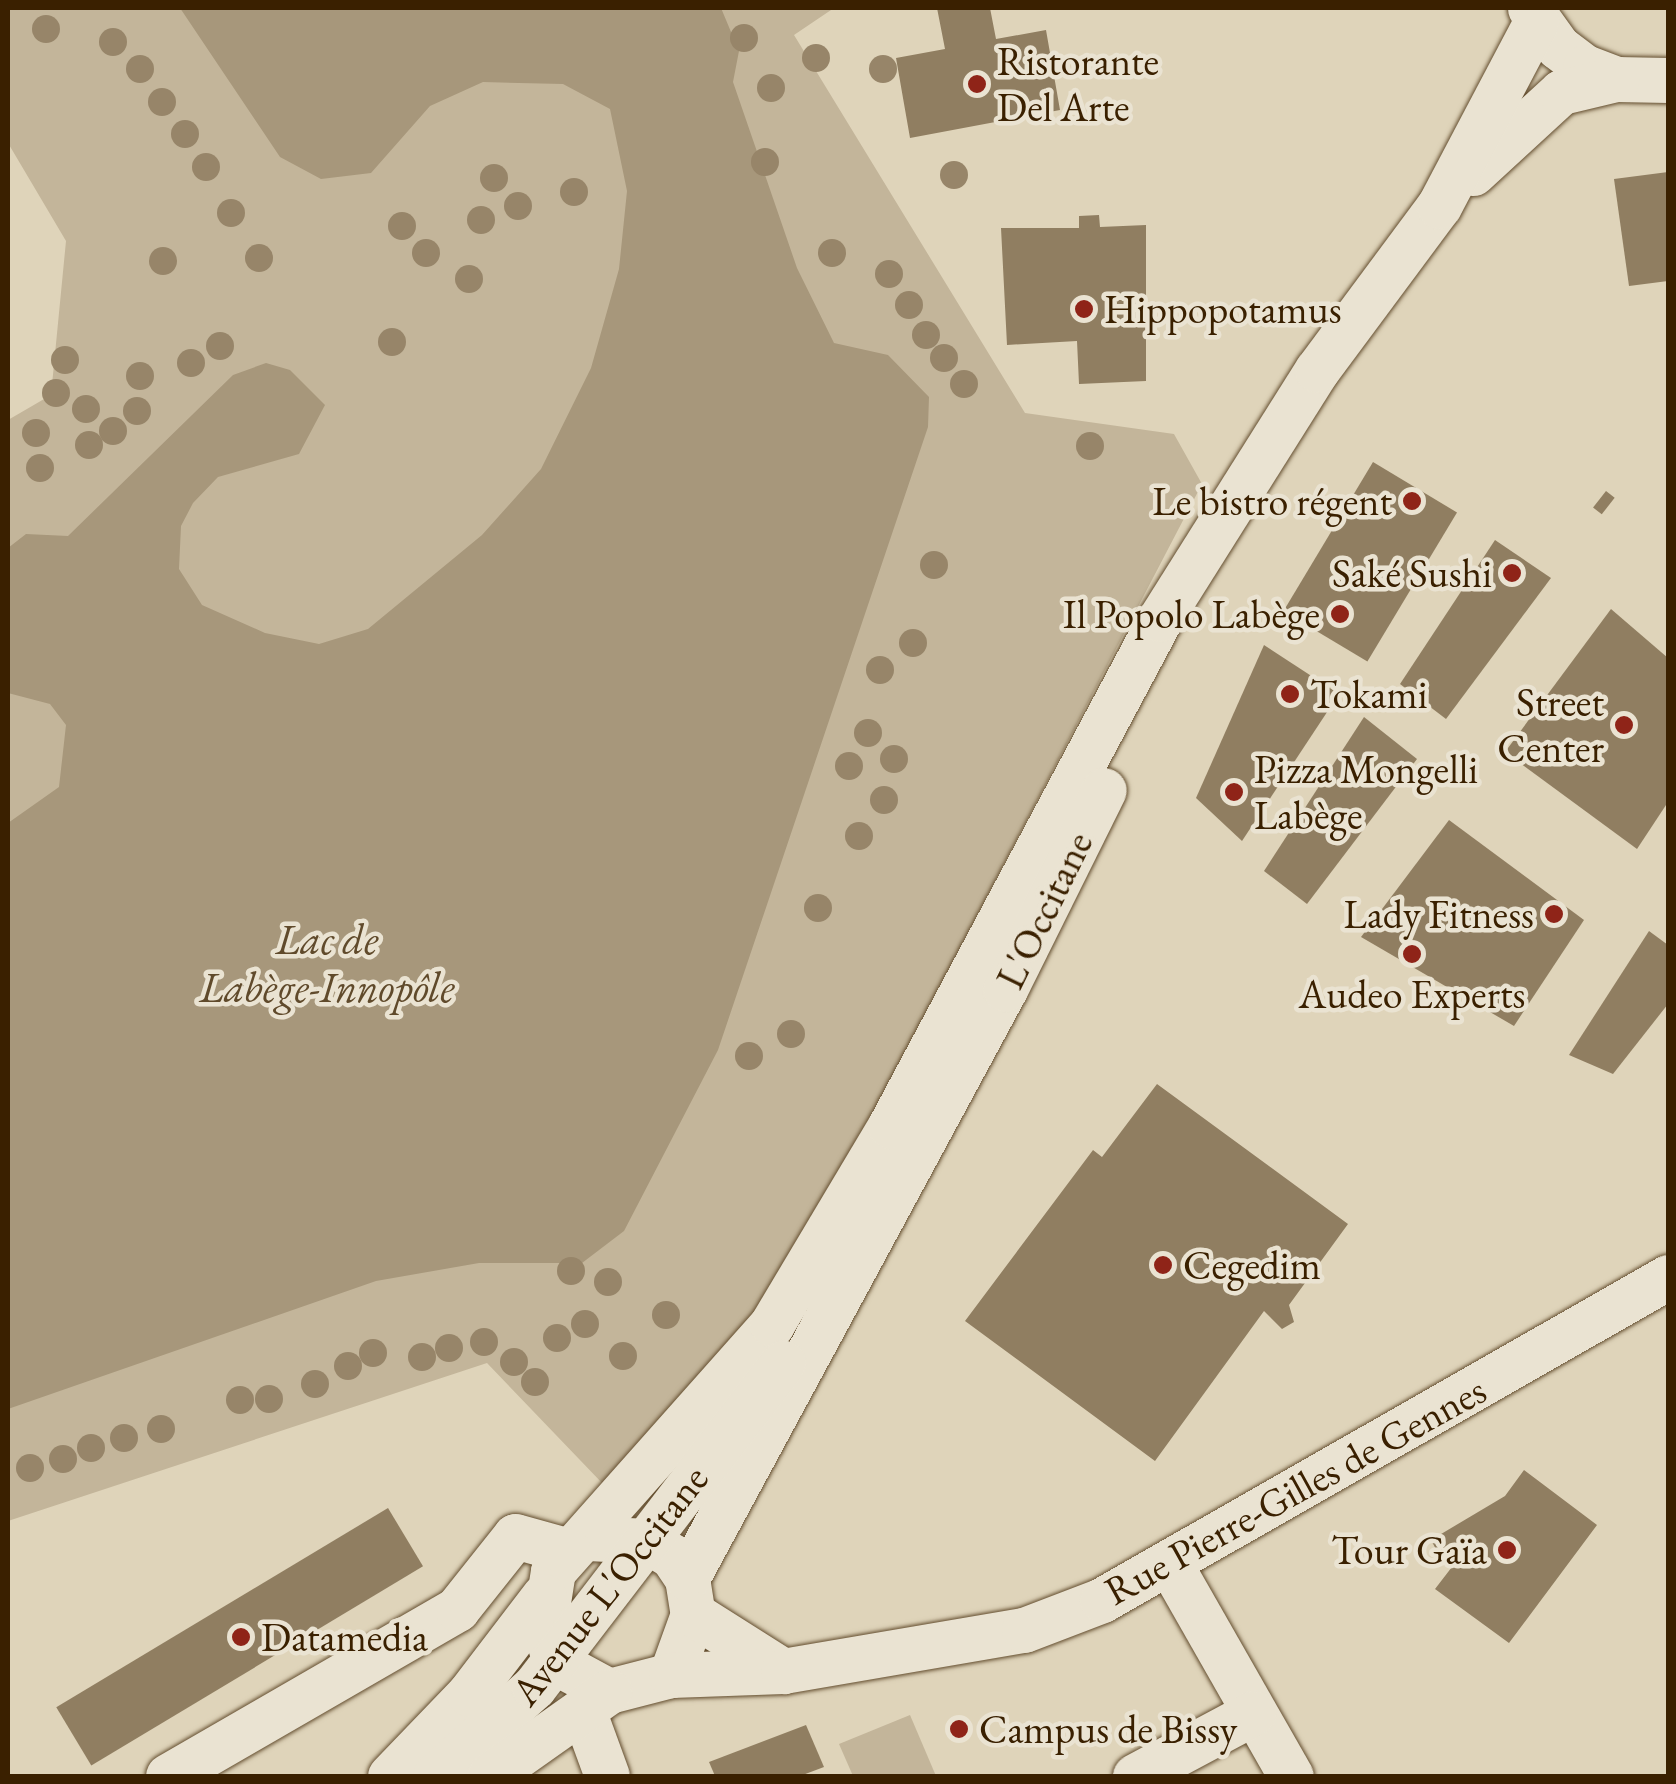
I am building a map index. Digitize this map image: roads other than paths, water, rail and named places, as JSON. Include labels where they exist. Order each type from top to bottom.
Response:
[{"type":"street","points":[[1533,15],[1558,48],[1616,79],[1668,80]]},
{"type":"street","name":"L'Occitane","points":[[544,1596],[578,1545],[772,1324],[890,1126],[1160,619],[1317,370],[1440,206],[1533,15]]},
{"type":"street","name":"L'Occitane","points":[[1440,206],[1561,92],[1616,79]]},
{"type":"street","name":"L'Occitane","points":[[671,1675],[690,1596],[824,1316],[1013,974],[1137,726],[1240,492]]},
{"type":"street","name":"L'Occitane","points":[[768,1380],[996,956],[1045,837]]},
{"type":"street","name":"Rue Pierre-Gilles de Gennes","points":[[671,1675],[783,1670],[1024,1630],[1170,1566],[1668,1277]]},
{"type":"street","name":"L'Occitane","points":[[768,1380],[824,1316]]},
{"type":"street","name":"Avenue L'Occitane","points":[[435,1776],[555,1662],[768,1380]]},
{"type":"street","points":[[168,1776],[457,1609],[515,1536],[578,1545],[647,1541],[690,1596],[783,1670]]},
{"type":"street","points":[[1170,1566],[1291,1776]]},
{"type":"street","points":[[544,1596],[555,1662],[596,1701],[607,1776]]},
{"type":"street","name":"Avenue L'Occitane","points":[[390,1776],[469,1694],[544,1596]]},
{"type":"street","points":[[596,1701],[671,1675]]},
{"type":"street","name":"Avenue L'Occitane","points":[[489,1776],[596,1701]]},
{"type":"street","points":[[1135,1776],[1252,1713]]},
{"type":"water","name":"Lac de Labège-Innopôle","points":[[180,8],[721,8],[739,51],[733,82],[797,268],[834,343],[888,355],[929,397],[928,427],[718,1050],[624,1231],[582,1263],[479,1263],[376,1281],[8,1409],[8,823],[59,787],[66,725],[50,704],[8,693],[8,548],[26,534],[68,536],[233,375],[266,363],[290,370],[325,405],[299,454],[218,477],[193,503],[181,526],[179,569],[202,605],[265,633],[319,644],[368,629],[482,535],[541,469],[591,368],[619,269],[627,191],[610,109],[563,84],[483,82],[430,106],[371,173],[321,179],[280,157]]},
{"type":"place","name":"Ristorante Del Arte","points":[[977,84]]},
{"type":"place","name":"Hippopotamus","points":[[1084,309]]},
{"type":"place","name":"Le bistro régent","points":[[1412,501]]},
{"type":"place","name":"Saké Sushi","points":[[1512,573]]},
{"type":"place","name":"Il Popolo Labège","points":[[1340,614]]},
{"type":"place","name":"Tokami","points":[[1290,694]]},
{"type":"place","name":"Street Center","points":[[1624,725]]},
{"type":"place","name":"Pizza Mongelli Labège","points":[[1234,792]]},
{"type":"place","name":"Lady Fitness","points":[[1554,914]]},
{"type":"place","name":"Audeo Experts","points":[[1412,954]]},
{"type":"place","name":"Cegedim","points":[[1163,1265]]},
{"type":"place","name":"Tour Gaïa","points":[[1507,1550]]},
{"type":"place","name":"Datamedia","points":[[241,1637]]},
{"type":"place","name":"Campus de Bissy","points":[[959,1729]]}]
